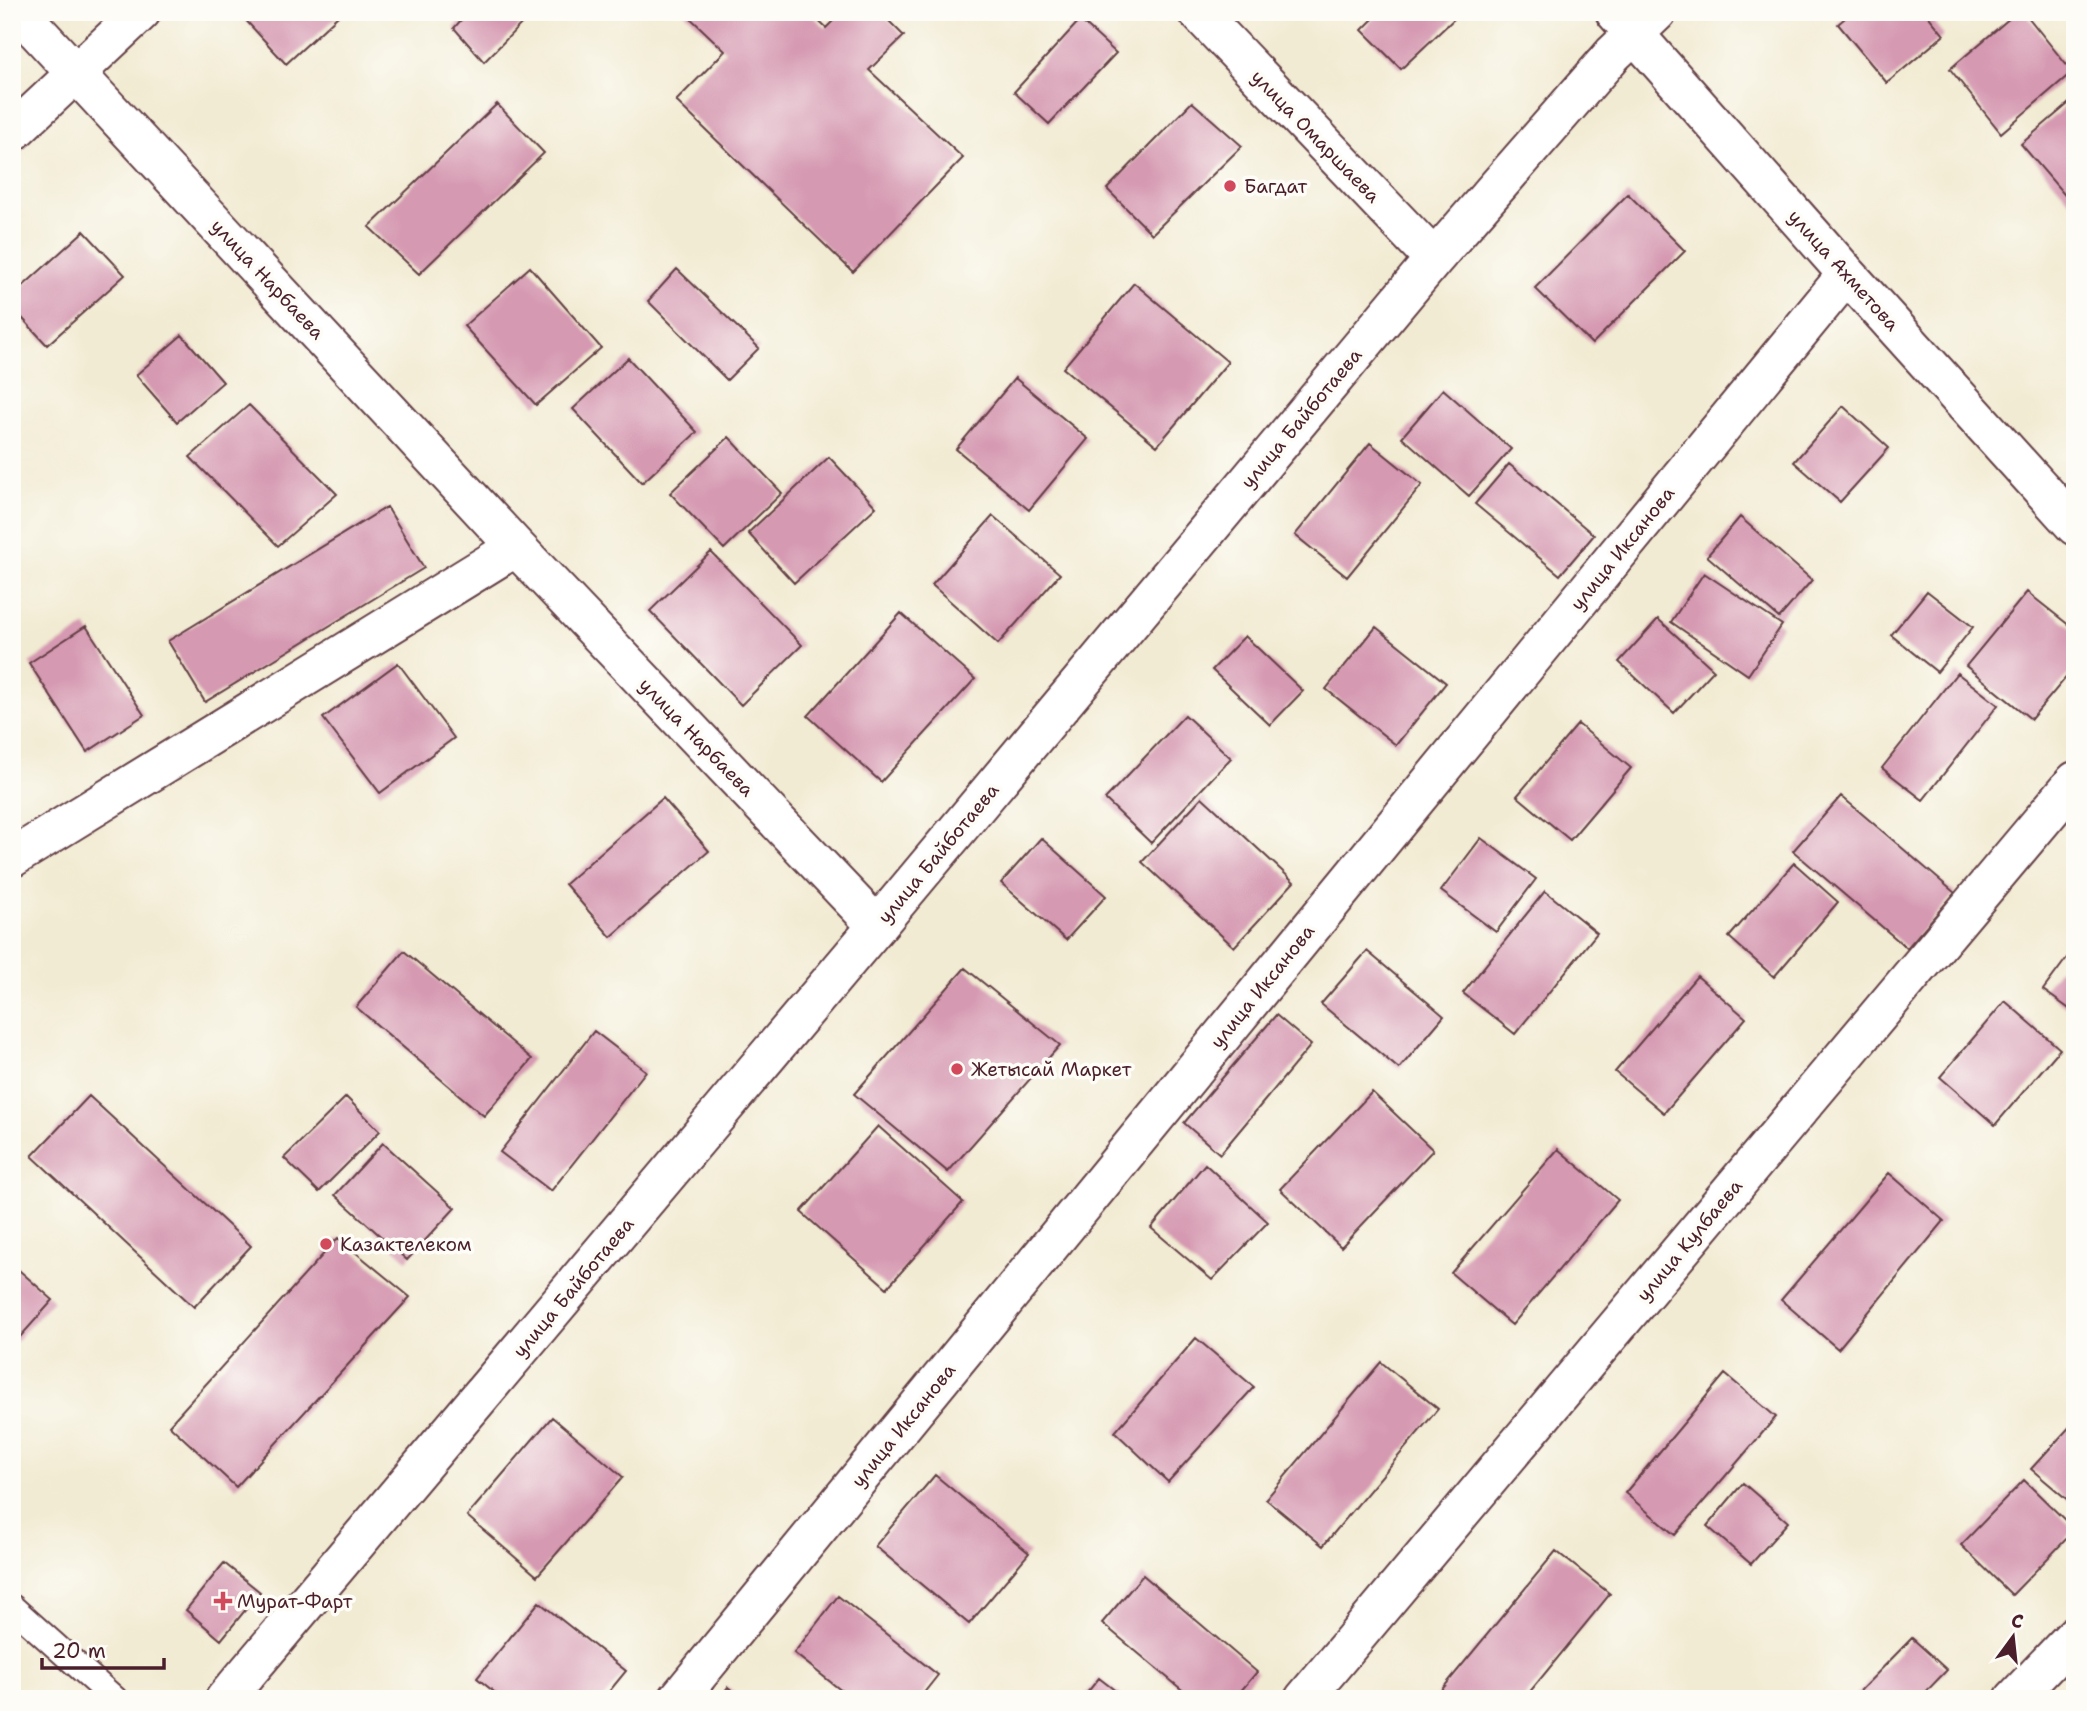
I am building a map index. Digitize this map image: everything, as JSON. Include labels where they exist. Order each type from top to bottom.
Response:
[{"type":"street","name":"улица Нарбаева","points":[[19,12],[516,547],[877,926]]},
{"type":"street","points":[[12,133],[141,12]]},
{"type":"street","name":"улица Омаршаева","points":[[1198,12],[1434,259]]},
{"type":"street","name":"улица Байботаева","points":[[237,1695],[1434,259],[1613,54],[1635,20]]},
{"type":"street","name":"улица Ахметова","points":[[1635,20],[1847,274],[2075,526]]},
{"type":"street","name":"улица Иксанова","points":[[678,1699],[1847,274]]},
{"type":"street","points":[[12,858],[516,547]]},
{"type":"street","name":"улица Кулбаева","points":[[1304,1699],[2075,781]]},
{"type":"street","points":[[2014,1699],[2075,1635]]},
{"type":"lane","points":[[12,1606],[115,1699]]},
{"type":"building","points":[[337,12],[339,15],[286,64],[240,14]]},
{"type":"building","points":[[468,12],[533,12],[484,62],[454,28]]},
{"type":"building","points":[[684,12],[809,12],[826,28],[842,12],[880,12],[904,36],[869,70],[963,158],[853,272],[676,101],[725,51]]},
{"type":"building","points":[[1380,12],[1447,12],[1454,19],[1401,69],[1362,30]]},
{"type":"building","points":[[1852,12],[1925,12],[1944,35],[1887,83],[1838,24]]},
{"type":"building","points":[[2017,12],[2024,12],[2072,72],[2001,133],[1950,69]]},
{"type":"building","points":[[1080,20],[1116,53],[1049,124],[1014,92]]},
{"type":"building","points":[[2075,98],[2075,207],[2021,144]]},
{"type":"building","points":[[1192,102],[1242,146],[1152,234],[1107,189]]},
{"type":"building","points":[[497,104],[544,153],[419,274],[369,227]]},
{"type":"building","points":[[1628,194],[1685,251],[1592,344],[1535,288]]},
{"type":"building","points":[[84,231],[125,275],[47,345],[12,307],[12,296]]},
{"type":"building","points":[[530,267],[601,348],[536,405],[464,326]]},
{"type":"building","points":[[677,269],[759,348],[727,380],[648,301]]},
{"type":"building","points":[[1134,283],[1228,362],[1157,446],[1063,368]]},
{"type":"building","points":[[182,335],[223,382],[177,422],[136,375]]},
{"type":"building","points":[[628,358],[697,432],[642,483],[573,409]]},
{"type":"building","points":[[1015,378],[1088,439],[1029,510],[956,449]]},
{"type":"building","points":[[1443,389],[1511,449],[1469,496],[1402,437]]},
{"type":"building","points":[[249,405],[337,494],[278,546],[190,457]]},
{"type":"building","points":[[1843,406],[1889,448],[1840,502],[1794,462]]},
{"type":"building","points":[[729,437],[782,493],[724,549],[670,493]]},
{"type":"building","points":[[1370,443],[1422,485],[1347,577],[1295,535]]},
{"type":"building","points":[[829,457],[876,507],[794,583],[748,533]]},
{"type":"building","points":[[1509,464],[1594,535],[1560,575],[1475,504]]},
{"type":"building","points":[[387,507],[424,568],[205,702],[168,641]]},
{"type":"building","points":[[993,516],[1060,574],[998,644],[932,585]]},
{"type":"building","points":[[1740,517],[1812,580],[1779,618],[1707,556]]},
{"type":"building","points":[[711,552],[802,645],[741,705],[650,611]]},
{"type":"building","points":[[1704,573],[1782,625],[1748,675],[1671,622]]},
{"type":"building","points":[[1927,591],[1973,627],[1937,672],[1891,635]]},
{"type":"building","points":[[2027,592],[2075,630],[2075,667],[2031,719],[1966,666]]},
{"type":"building","points":[[901,613],[975,679],[881,782],[808,716]]},
{"type":"building","points":[[1658,619],[1714,670],[1674,713],[1619,662]]},
{"type":"building","points":[[86,626],[144,715],[87,752],[29,663]]},
{"type":"building","points":[[1376,627],[1446,683],[1396,745],[1326,689]]},
{"type":"building","points":[[1245,636],[1303,691],[1270,725],[1212,670]]},
{"type":"building","points":[[398,663],[454,738],[380,793],[323,718]]},
{"type":"building","points":[[1957,673],[1998,705],[1923,800],[1882,768]]},
{"type":"building","points":[[1185,715],[1231,758],[1151,843],[1105,799]]},
{"type":"building","points":[[1578,724],[1631,768],[1570,840],[1517,796]]},
{"type":"building","points":[[1841,796],[1955,893],[1907,948],[1793,851]]},
{"type":"building","points":[[1202,797],[1294,882],[1234,947],[1142,862]]},
{"type":"building","points":[[663,798],[709,851],[611,937],[565,884]]},
{"type":"building","points":[[1041,838],[1106,896],[1066,940],[1001,883]]},
{"type":"building","points":[[1481,838],[1536,879],[1496,932],[1441,891]]},
{"type":"building","points":[[1794,863],[1838,902],[1774,977],[1729,937]]},
{"type":"building","points":[[1545,891],[1597,933],[1515,1034],[1463,993]]},
{"type":"building","points":[[2075,947],[2075,1013],[2043,990]]},
{"type":"building","points":[[404,951],[532,1059],[484,1116],[356,1007]]},
{"type":"building","points":[[1367,951],[1444,1016],[1399,1069],[1321,1004]]},
{"type":"building","name":"Жетысай Маркет","points":[[965,968],[1060,1045],[948,1172],[854,1094]]},
{"type":"building","points":[[1697,976],[1746,1018],[1664,1113],[1615,1072]]},
{"type":"building","points":[[2005,1001],[2060,1049],[1995,1125],[1940,1077]]},
{"type":"building","points":[[1276,1015],[1311,1045],[1220,1154],[1184,1123]]},
{"type":"building","points":[[594,1031],[646,1071],[551,1191],[500,1152]]},
{"type":"building","points":[[1372,1092],[1433,1150],[1341,1247],[1280,1189]]},
{"type":"building","points":[[89,1096],[251,1246],[194,1307],[32,1156]]},
{"type":"building","points":[[346,1097],[380,1131],[319,1192],[284,1158]]},
{"type":"building","points":[[878,1126],[963,1202],[887,1288],[801,1212]]},
{"type":"building","points":[[383,1143],[455,1208],[407,1260],[335,1195]]},
{"type":"building","points":[[1558,1149],[1618,1200],[1512,1325],[1451,1273]]},
{"type":"building","points":[[1205,1164],[1268,1222],[1212,1280],[1151,1228]]},
{"type":"building","points":[[1889,1173],[1944,1221],[1838,1349],[1781,1300]]},
{"type":"building","points":[[338,1238],[410,1297],[236,1487],[169,1425]]},
{"type":"building","points":[[12,1264],[53,1300],[12,1346]]},
{"type":"building","points":[[1196,1338],[1254,1387],[1168,1482],[1115,1432]]},
{"type":"building","points":[[1381,1362],[1438,1409],[1323,1546],[1266,1499]]},
{"type":"building","points":[[1725,1374],[1776,1417],[1675,1535],[1625,1493]]},
{"type":"building","points":[[552,1417],[623,1477],[537,1576],[467,1516]]},
{"type":"building","points":[[2075,1421],[2075,1506],[2031,1469]]},
{"type":"building","points":[[935,1475],[1029,1553],[969,1624],[875,1546]]},
{"type":"building","points":[[2024,1480],[2075,1530],[2012,1595],[1961,1545]]},
{"type":"building","points":[[1743,1483],[1788,1522],[1751,1564],[1707,1526]]},
{"type":"building","points":[[1556,1551],[1610,1594],[1524,1699],[1434,1699]]},
{"type":"building","name":"Мурат-Фарт","points":[[224,1563],[260,1592],[221,1640],[186,1610]]},
{"type":"building","points":[[1143,1575],[1257,1672],[1234,1699],[1193,1699],[1102,1623]]},
{"type":"building","points":[[838,1596],[938,1675],[919,1699],[852,1699],[794,1653]]},
{"type":"building","points":[[539,1602],[626,1671],[603,1699],[503,1699],[477,1678]]},
{"type":"building","points":[[1912,1638],[1947,1670],[1919,1699],[1852,1699]]},
{"type":"building","points":[[1099,1678],[1126,1699],[1082,1699]]},
{"type":"building","points":[[728,1687],[742,1699],[719,1699]]},
{"type":"place","name":"Багдат","points":[[1230,186]]},
{"type":"place","name":"Жетысай Маркет","points":[[957,1069]]},
{"type":"place","name":"Казактелеком","points":[[326,1244]]},
{"type":"place","name":"Мурат-Фарт","points":[[223,1601]]}]
